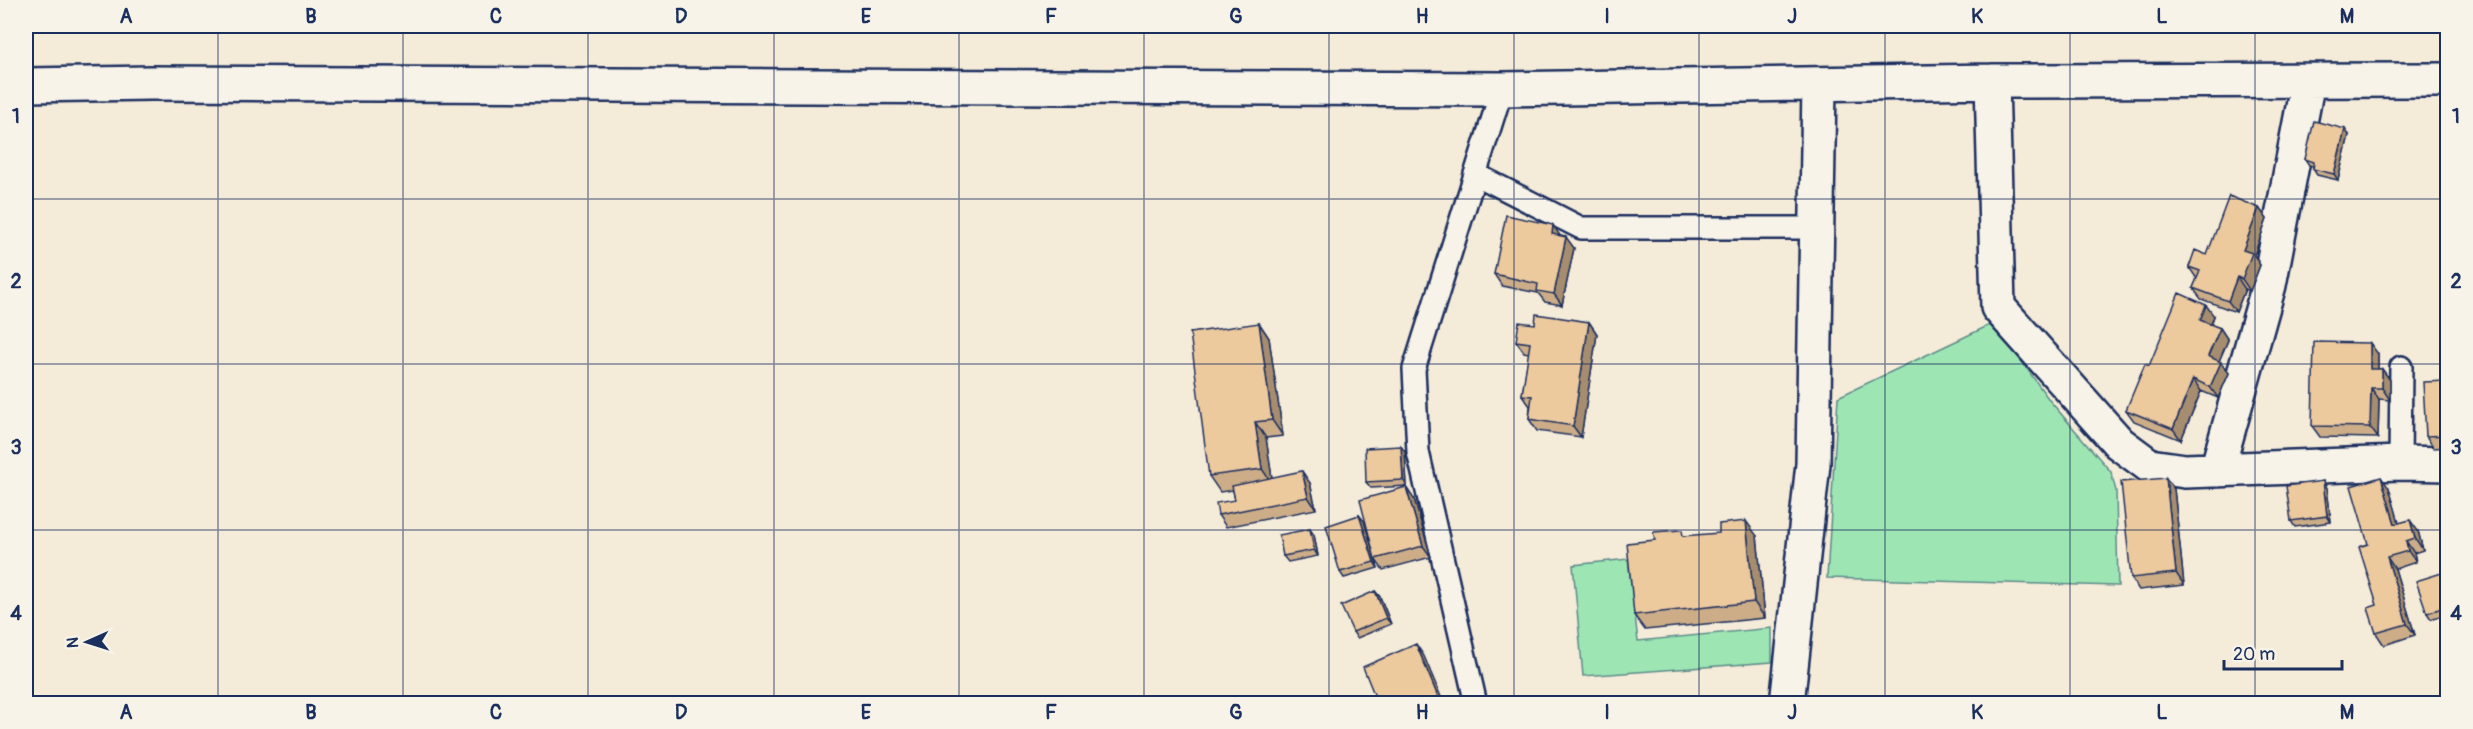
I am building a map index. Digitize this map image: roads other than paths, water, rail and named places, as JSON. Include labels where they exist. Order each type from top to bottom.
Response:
[{"type":"street","points":[[26,85],[151,82],[1502,89],[1992,81],[2448,80]]},
{"type":"street","points":[[1992,81],[1998,307],[2119,443],[2151,466],[2185,471],[2400,463],[2448,464]]},
{"type":"street","points":[[2217,470],[2269,285],[2308,81]]},
{"type":"street","points":[[1787,704],[1813,464],[1819,84]]},
{"type":"lane","points":[[1476,704],[1418,452],[1413,369],[1502,89]]},
{"type":"lane","points":[[1475,174],[1581,228],[1817,228]]},
{"type":"lane","points":[[2400,463],[2401,367]]}]
